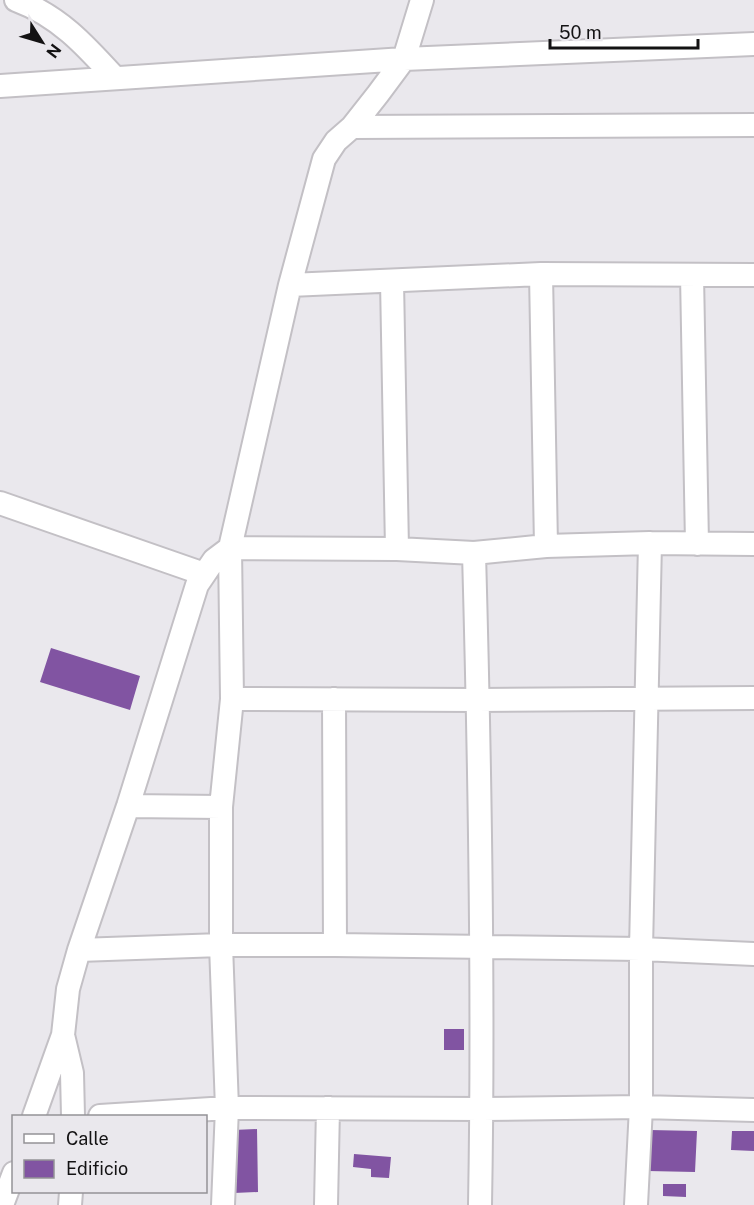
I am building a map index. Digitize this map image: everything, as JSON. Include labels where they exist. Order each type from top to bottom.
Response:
[{"type":"street","points":[[16,0],[31,5],[61,23],[115,78]]},
{"type":"street","points":[[223,1205],[227,1108],[221,945],[221,807],[232,699],[231,548],[290,285],[324,159],[336,141],[352,127],[404,59],[422,0]]},
{"type":"street","points":[[0,86],[404,59],[754,44]]},
{"type":"street","points":[[352,127],[754,125]]},
{"type":"street","points":[[290,285],[541,274],[754,275]]},
{"type":"street","points":[[541,274],[546,546]]},
{"type":"street","points":[[692,275],[697,544]]},
{"type":"street","points":[[392,281],[397,549]]},
{"type":"street","points":[[0,503],[204,574]]},
{"type":"street","points":[[636,1205],[641,1107],[641,949],[650,543]]},
{"type":"street","points":[[34,1115],[63,1035],[68,989],[79,950],[128,806],[197,585],[214,560],[231,548],[397,549],[474,553],[546,546],[650,543],[754,544]]},
{"type":"street","points":[[474,553],[482,947],[480,1205]]},
{"type":"street","points":[[232,699],[754,698]]},
{"type":"street","points":[[334,699],[335,945]]},
{"type":"street","points":[[128,806],[221,807]]},
{"type":"street","points":[[79,950],[221,945],[335,945],[641,949],[754,954]]},
{"type":"street","points":[[63,1035],[72,1073],[73,1115]]},
{"type":"street","points":[[116,1115],[227,1108],[641,1107],[754,1110]]},
{"type":"street","points":[[326,1205],[328,1108]]},
{"type":"street","points":[[2,1205],[12,1178]]},
{"type":"building","points":[[51,648],[140,676],[130,710],[40,682]]},
{"type":"building","points":[[444,1029],[464,1029],[464,1050],[444,1050]]},
{"type":"building","points":[[257,1129],[258,1192],[234,1193],[233,1130]]},
{"type":"building","points":[[650,1130],[697,1131],[695,1172],[648,1171]]},
{"type":"building","points":[[732,1131],[754,1131],[754,1151],[731,1150]]},
{"type":"building","points":[[354,1154],[391,1157],[389,1178],[371,1177],[371,1169],[353,1167]]},
{"type":"building","points":[[663,1184],[686,1184],[686,1197],[663,1196]]}]
